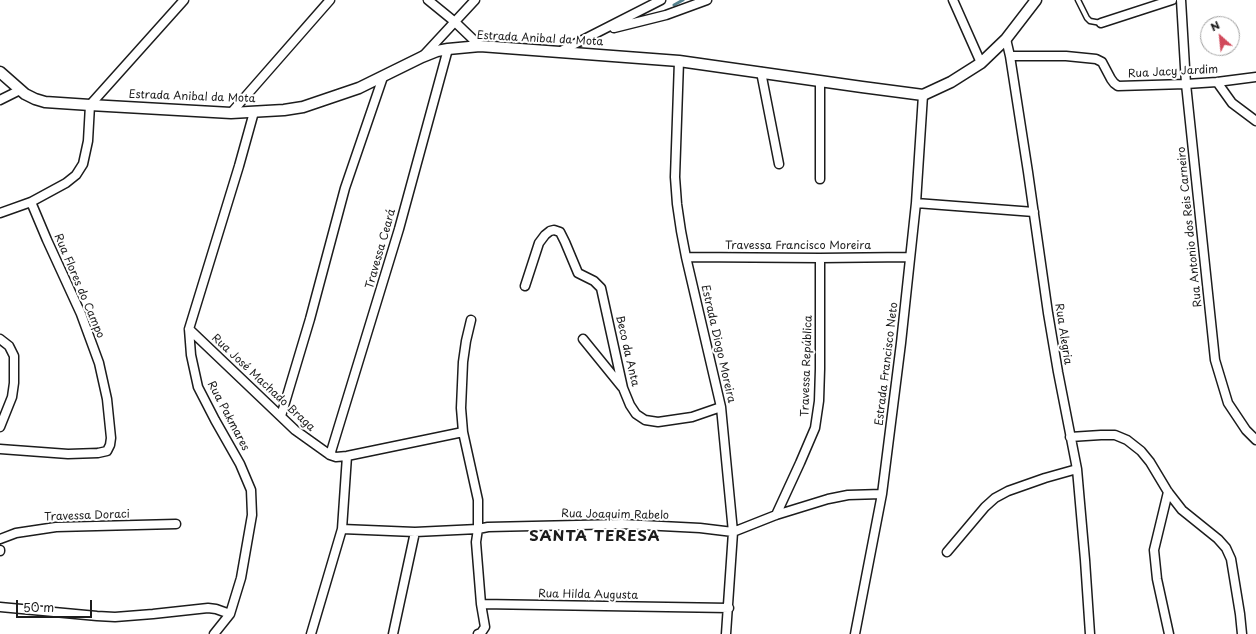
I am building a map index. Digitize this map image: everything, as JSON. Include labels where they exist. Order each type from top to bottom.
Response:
[{"type":"street","points":[[0,213],[31,202],[66,183],[76,175],[83,164],[88,141],[90,105],[184,0]]},
{"type":"street","points":[[231,113],[330,0]]},
{"type":"street","points":[[428,0],[480,46]]},
{"type":"street","points":[[422,57],[475,0]]},
{"type":"street","points":[[558,52],[661,0]]},
{"type":"street","points":[[598,32],[666,15],[707,0]]},
{"type":"street","points":[[953,0],[981,63]]},
{"type":"street","points":[[923,95],[951,82],[981,63],[1006,39],[1036,0]]},
{"type":"street","points":[[1101,23],[1172,0]]},
{"type":"street","name":"Rua Antonio dos Reis Carneiro","points":[[1181,0],[1186,84],[1215,360],[1228,403],[1246,430],[1256,440]]},
{"type":"street","name":"Rua Alegria","points":[[1006,39],[1010,56],[1034,212],[1049,321],[1077,469],[1090,634]]},
{"type":"street","name":"Estrada Anibal da Mota","points":[[0,72],[20,90],[35,99],[45,102],[231,113],[254,112],[303,107],[359,88],[437,51],[480,46],[680,61],[923,95]]},
{"type":"street","name":"Travessa Ceará","points":[[330,454],[399,229],[448,49]]},
{"type":"street","name":"Rua Jacy Jardim","points":[[1010,56],[1066,56],[1096,59],[1102,62],[1111,79],[1118,86],[1217,82],[1256,77]]},
{"type":"street","name":"Estrada Diogo Moreira","points":[[680,61],[675,177],[681,231],[722,407],[733,532],[729,608],[726,634]]},
{"type":"street","points":[[761,72],[779,164]]},
{"type":"street","points":[[281,416],[310,319],[345,188],[383,77]]},
{"type":"street","points":[[820,81],[820,179]]},
{"type":"street","points":[[1217,82],[1232,103],[1256,122]]},
{"type":"street","points":[[0,100],[20,90]]},
{"type":"street","name":"Estrada Francisco Neto","points":[[855,634],[882,494],[901,343],[916,203],[923,95]]},
{"type":"street","name":"Rua Pakmares","points":[[214,634],[230,614],[241,578],[252,515],[252,490],[247,477],[198,387],[191,355],[189,329],[254,112]]},
{"type":"street","name":"Rua Flores do Campo","points":[[0,449],[68,454],[98,453],[107,451],[110,445],[107,399],[99,363],[81,314],[31,202]]},
{"type":"street","points":[[916,203],[1034,212]]},
{"type":"street","name":"Beco da Anta","points":[[526,286],[539,243],[545,234],[550,231],[554,230],[560,232],[578,273],[594,281],[601,288],[622,388],[636,414],[645,420],[658,422],[692,417],[722,407]]},
{"type":"street","name":"Travessa Francisco Moreira","points":[[686,257],[910,257]]},
{"type":"street","name":"Travessa República","points":[[776,515],[815,428],[819,401],[820,369],[820,258]]},
{"type":"street","points":[[471,320],[463,362],[461,408],[463,432],[478,500],[478,529],[476,542],[484,627],[481,633],[478,634]]},
{"type":"street","name":"Rua José Machado Braga","points":[[189,329],[295,430],[336,457],[463,432]]},
{"type":"street","points":[[0,339],[9,346],[14,356],[14,383],[12,397],[0,427]]},
{"type":"street","points":[[583,339],[622,388]]},
{"type":"street","points":[[1070,437],[1115,435],[1127,440],[1141,451],[1150,462],[1168,492],[1182,510],[1218,539],[1226,548],[1231,559],[1238,596],[1242,634]]},
{"type":"street","points":[[311,634],[342,529],[347,456]]},
{"type":"street","points":[[947,552],[985,507],[995,498],[1008,491],[1030,483],[1077,469]]},
{"type":"street","points":[[1168,492],[1156,535],[1154,550],[1157,579],[1168,634]]},
{"type":"street","name":"Rua Joaquim Rabelo","points":[[342,529],[415,532],[478,529],[488,527],[622,524],[700,528],[733,532],[776,515],[828,499],[848,495],[882,494]]},
{"type":"street","name":"Travessa Doraci","points":[[0,539],[16,533],[56,527],[176,524]]},
{"type":"street","points":[[393,634],[415,532]]},
{"type":"street","name":"Rua Hilda Augusta","points":[[481,604],[729,608]]},
{"type":"street","points":[[0,607],[115,617],[208,608],[230,614]]},
{"type":"lane","points":[[1078,0],[1090,21],[1101,23]]},
{"type":"waterway","points":[[674,5],[683,0]]},
{"type":"district","name":"SANTA TERESA","points":[[595,537]]}]
